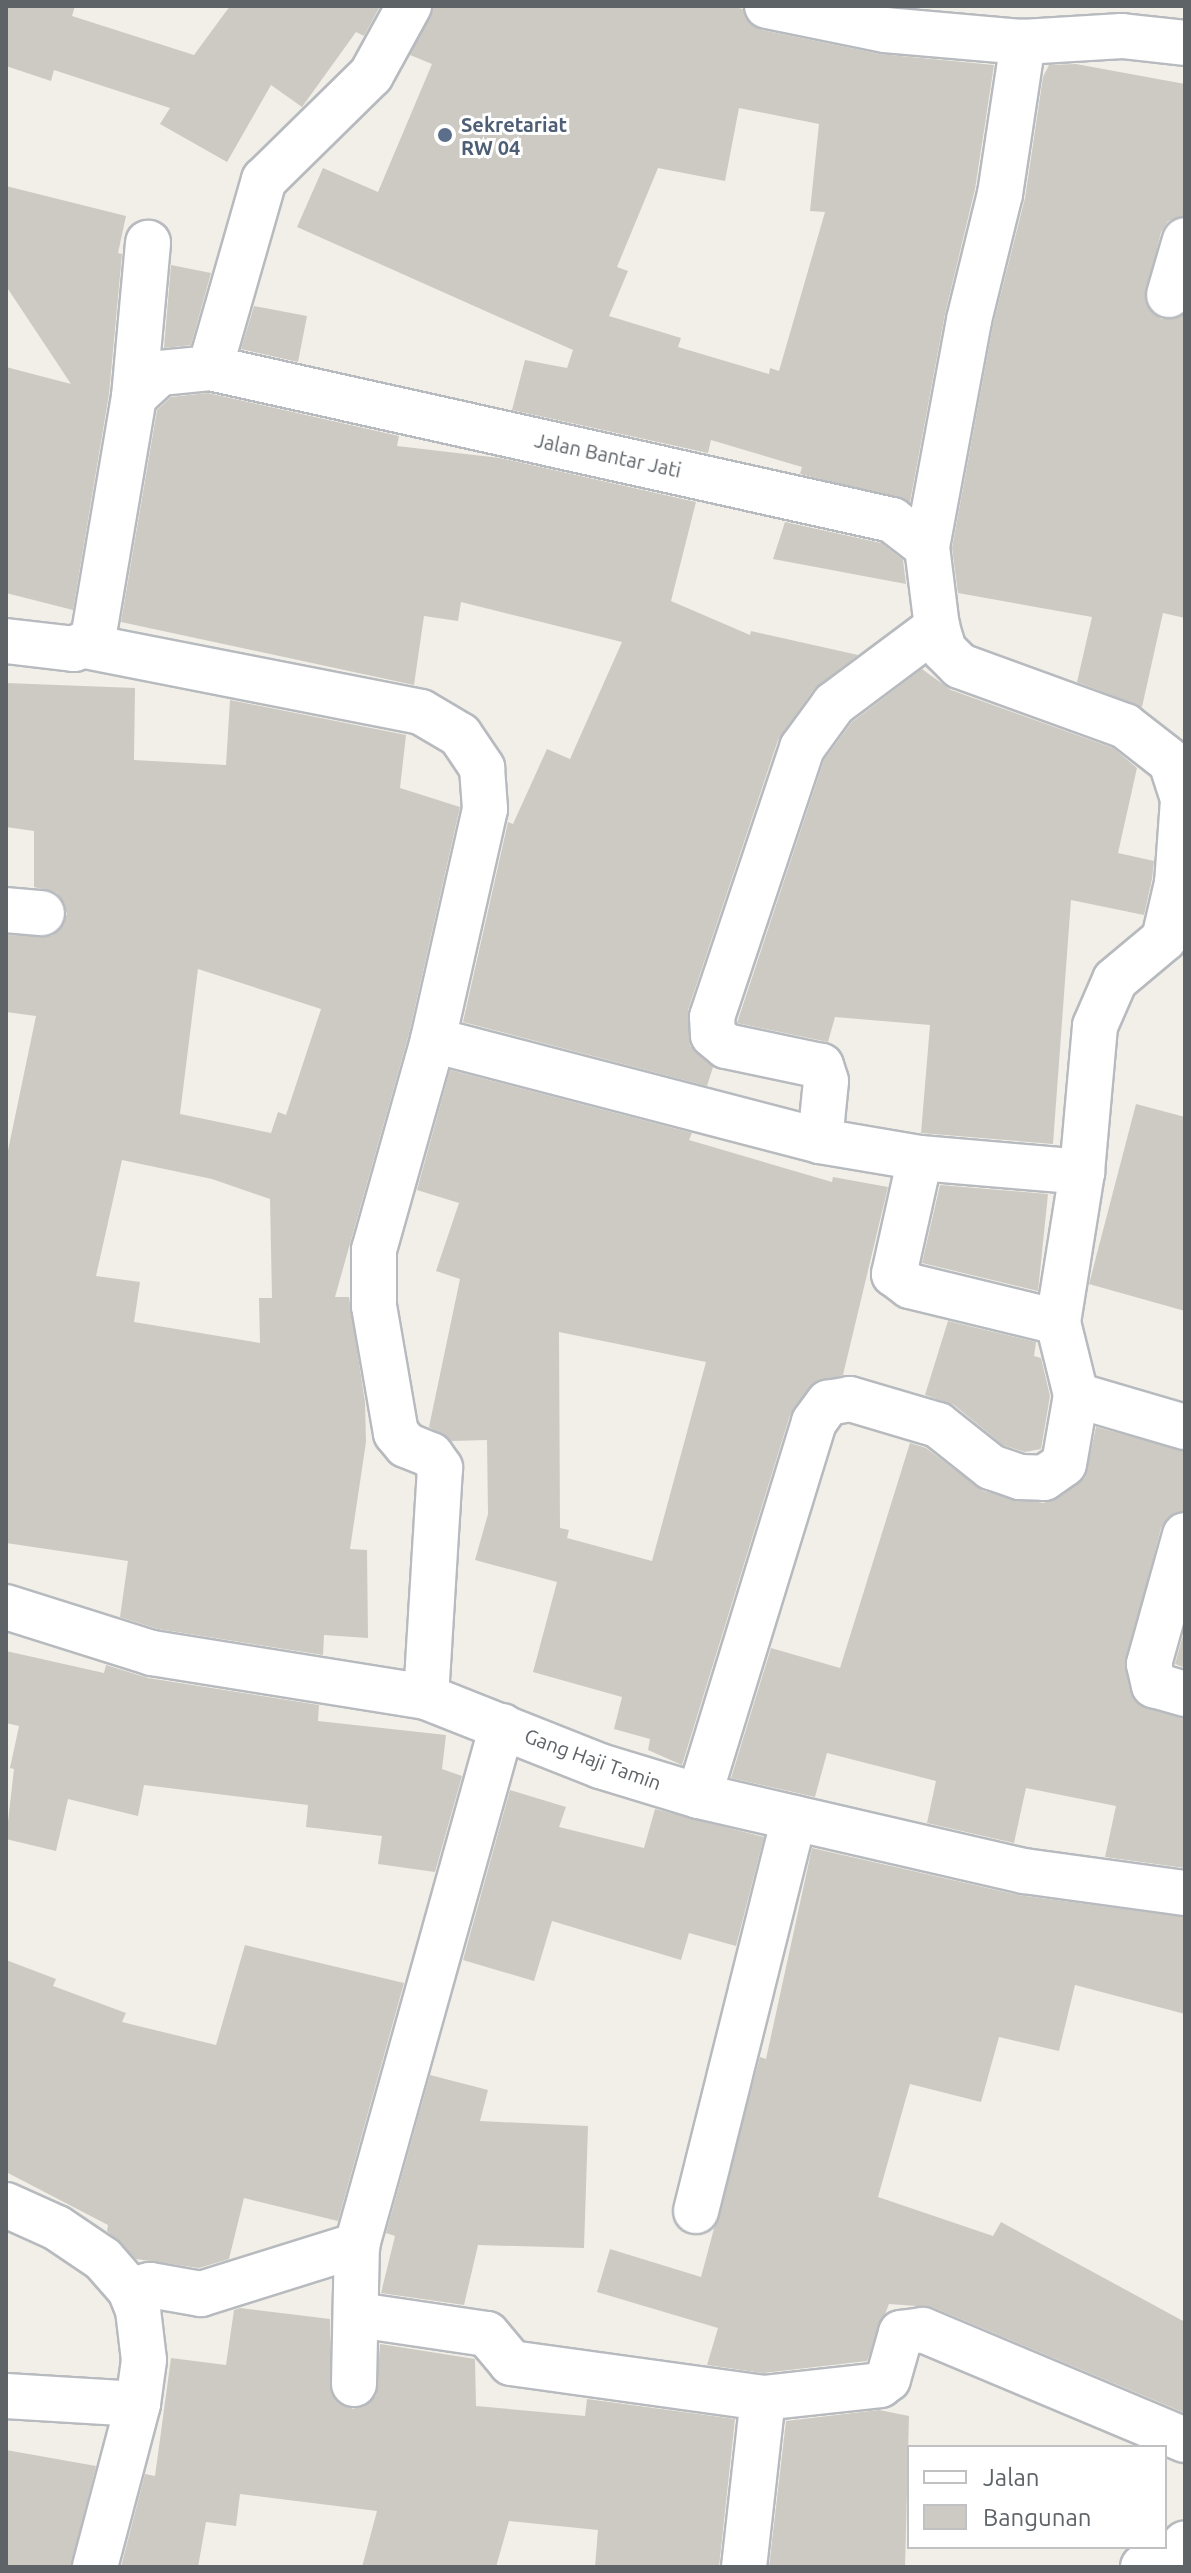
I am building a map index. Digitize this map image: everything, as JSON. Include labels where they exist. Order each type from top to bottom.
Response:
[{"type":"street","points":[[210,368],[264,180],[371,75],[409,6]]},
{"type":"street","points":[[767,6],[888,18],[1023,42],[1125,21],[1185,43]]},
{"type":"street","points":[[699,1796],[819,1412],[828,1403],[850,1399],[938,1425],[991,1467],[1033,1479],[1052,1476],[1064,1464],[1076,1395],[1058,1322],[1082,1172],[1095,1026],[1115,980],[1164,939],[1181,886],[1183,800],[1171,762],[1125,726],[960,666],[944,650],[937,627],[927,547],[969,320],[1000,194],[1023,42]]},
{"type":"street","points":[[1169,295],[1185,240]]},
{"type":"street","points":[[85,646],[98,629],[134,397],[148,243]]},
{"type":"street","name":"Jalan Bantar Jati","points":[[134,397],[160,373],[210,368],[871,513],[909,529],[927,547]]},
{"type":"street","points":[[820,1141],[826,1081],[821,1066],[726,1046],[713,1035],[712,1017],[802,748],[834,704],[937,627]]},
{"type":"street","points":[[6,641],[61,649],[85,646],[421,712],[460,735],[482,768],[485,809],[433,1040],[378,1227],[373,1276],[396,1433],[406,1445],[431,1455],[440,1468],[426,1697]]},
{"type":"street","points":[[433,1040],[820,1141],[920,1158],[1082,1172]]},
{"type":"street","points":[[920,1158],[894,1274],[910,1286],[1058,1322]]},
{"type":"street","points":[[1076,1395],[1185,1427]]},
{"type":"street","points":[[1185,1535],[1149,1664],[1154,1685],[1185,1694]]},
{"type":"street","name":"Gang Haji Tamin","points":[[6,1607],[152,1653],[426,1697],[600,1766],[699,1796],[1024,1871],[1185,1893]]},
{"type":"street","points":[[354,2384],[358,2315],[357,2245],[502,1726]]},
{"type":"street","points":[[696,2211],[794,1818]]},
{"type":"street","points":[[6,2205],[84,2245],[130,2290],[143,2335],[138,2404],[95,2567]]},
{"type":"street","points":[[130,2290],[150,2285],[201,2294],[357,2245]]},
{"type":"street","points":[[358,2315],[487,2334],[511,2363],[763,2398],[880,2385],[888,2379],[901,2333],[923,2330],[1185,2440]]},
{"type":"street","points":[[6,2396],[138,2404]]},
{"type":"street","points":[[744,2567],[763,2398]]},
{"type":"street","points":[[1143,2567],[1174,2559],[1185,2543]]},
{"type":"building","points":[[6,6],[75,6],[72,16],[194,55],[230,6],[380,6],[364,36],[356,32],[302,107],[271,85],[227,162],[160,124],[170,108],[54,70],[51,81],[6,66]]},
{"type":"building","points":[[434,6],[729,6],[743,9],[750,24],[762,30],[880,54],[994,65],[975,189],[945,314],[910,502],[800,474],[802,467],[711,440],[708,453],[512,410],[525,360],[567,368],[573,350],[297,227],[323,168],[378,192],[432,64],[410,55]],"holes":[[[739,108],[819,124],[810,211],[825,212],[779,371],[770,368],[769,374],[678,347],[681,338],[609,316],[628,271],[617,267],[658,168],[725,181]]]},
{"type":"building","points":[[1076,64],[1185,84],[1185,216],[1168,221],[1161,232],[1145,300],[1161,319],[1185,314],[1185,618],[1163,613],[1142,707],[1077,682],[1092,617],[958,593],[952,548],[993,325],[1025,198],[1043,77],[1049,65]]},
{"type":"building","points":[[6,186],[126,216],[118,253],[122,254],[109,394],[73,610],[6,593],[6,367],[71,384],[6,286]]},
{"type":"building","points":[[171,265],[211,273],[191,345],[164,348]]},
{"type":"building","points":[[254,306],[307,316],[298,362],[241,349]]},
{"type":"building","points":[[208,393],[399,436],[397,446],[500,458],[696,502],[671,601],[750,635],[751,631],[858,655],[814,689],[778,740],[688,1010],[690,1046],[713,1067],[707,1086],[463,1022],[508,822],[513,824],[547,749],[570,759],[622,642],[461,602],[458,621],[424,616],[414,685],[121,622],[157,410],[171,397]]},
{"type":"building","points":[[785,522],[881,543],[903,560],[906,584],[773,559]]},
{"type":"building","points":[[922,669],[951,690],[1113,748],[1137,768],[1118,853],[1154,861],[1144,915],[1071,900],[1053,1144],[921,1133],[930,1025],[835,1017],[828,1042],[737,1023],[824,760],[852,722]]},
{"type":"building","points":[[6,683],[135,688],[134,760],[226,765],[230,700],[406,735],[400,788],[460,807],[409,1034],[335,1297],[349,1297],[365,1402],[366,1442],[350,1549],[367,1550],[368,1638],[324,1635],[323,1655],[158,1629],[120,1617],[128,1561],[6,1543],[6,1160],[36,1016],[6,1012],[6,935],[52,936],[67,914],[57,893],[34,887],[34,831],[6,827]],"holes":[[[198,969],[321,1009],[286,1115],[278,1112],[271,1133],[180,1114]],[[122,1160],[212,1179],[270,1199],[272,1298],[259,1298],[260,1343],[134,1322],[140,1282],[96,1276]]]},
{"type":"building","points":[[450,1070],[692,1133],[689,1140],[832,1182],[833,1177],[888,1187],[843,1375],[809,1387],[790,1415],[682,1765],[648,1750],[650,1739],[614,1729],[622,1697],[533,1672],[557,1582],[475,1560],[488,1514],[487,1440],[452,1441],[429,1427],[460,1279],[436,1271],[459,1203],[417,1190]],"holes":[[[559,1332],[706,1362],[652,1561],[567,1538],[569,1530],[560,1528]]]},
{"type":"building","points":[[1136,1104],[1185,1117],[1185,1311],[1089,1284]]},
{"type":"building","points":[[940,1185],[1048,1194],[1038,1291],[922,1263]]},
{"type":"building","points":[[948,1321],[1036,1342],[1034,1356],[1041,1358],[1050,1396],[1041,1449],[1025,1452],[1003,1445],[954,1405],[925,1395]]},
{"type":"building","points":[[1096,1427],[1185,1451],[1185,1511],[1168,1517],[1161,1528],[1125,1669],[1137,1703],[1185,1718],[1185,1868],[1105,1857],[1116,1806],[1026,1788],[1014,1843],[927,1823],[936,1781],[827,1753],[815,1797],[731,1778],[771,1648],[840,1668],[910,1443],[926,1448],[983,1491],[1043,1503],[1058,1498],[1085,1478]]},
{"type":"building","points":[[1185,1628],[1185,1668],[1175,1664]]},
{"type":"building","points":[[6,1651],[104,1673],[106,1665],[148,1678],[319,1705],[318,1721],[446,1735],[442,1769],[462,1776],[435,1872],[378,1864],[382,1836],[306,1827],[308,1805],[144,1785],[138,1816],[68,1799],[56,1851],[6,1839],[14,1769],[10,1768],[19,1726],[6,1723]]},
{"type":"building","points":[[510,1790],[566,1807],[559,1827],[644,1848],[655,1809],[764,1837],[736,1946],[689,1933],[681,1960],[552,1921],[534,1981],[463,1960]]},
{"type":"building","points":[[812,1848],[1018,1895],[1185,1917],[1185,2014],[1075,1985],[1059,2051],[999,2037],[981,2102],[910,2084],[878,2197],[993,2236],[1001,2222],[1185,2322],[1185,2413],[932,2307],[889,2304],[867,2361],[763,2373],[707,2365],[718,2328],[597,2292],[610,2249],[701,2277],[760,2057],[766,2059]]},
{"type":"building","points":[[245,1945],[404,1983],[338,2221],[244,2198],[229,2259],[199,2268],[136,2259],[107,2231],[108,2225],[6,2172],[6,1960],[56,1979],[53,1986],[126,2013],[122,2022],[216,2045]]},
{"type":"building","points":[[430,2075],[488,2090],[480,2121],[588,2126],[584,2248],[478,2245],[464,2305],[381,2293],[395,2236],[386,2233]]},
{"type":"building","points":[[240,2308],[330,2319],[332,2395],[353,2409],[376,2396],[380,2344],[475,2359],[476,2406],[585,2416],[587,2399],[735,2419],[719,2567],[595,2567],[598,2530],[509,2521],[496,2567],[362,2567],[377,2511],[240,2494],[236,2526],[206,2522],[198,2567],[121,2567],[145,2474],[155,2476],[171,2358],[226,2365],[234,2310]]},
{"type":"building","points":[[879,2410],[909,2416],[905,2567],[769,2567],[786,2421]]},
{"type":"building","points":[[6,2450],[96,2466],[71,2567],[6,2567]]},
{"type":"place","name":"Sekretariat RW 04","points":[[445,135]]}]
